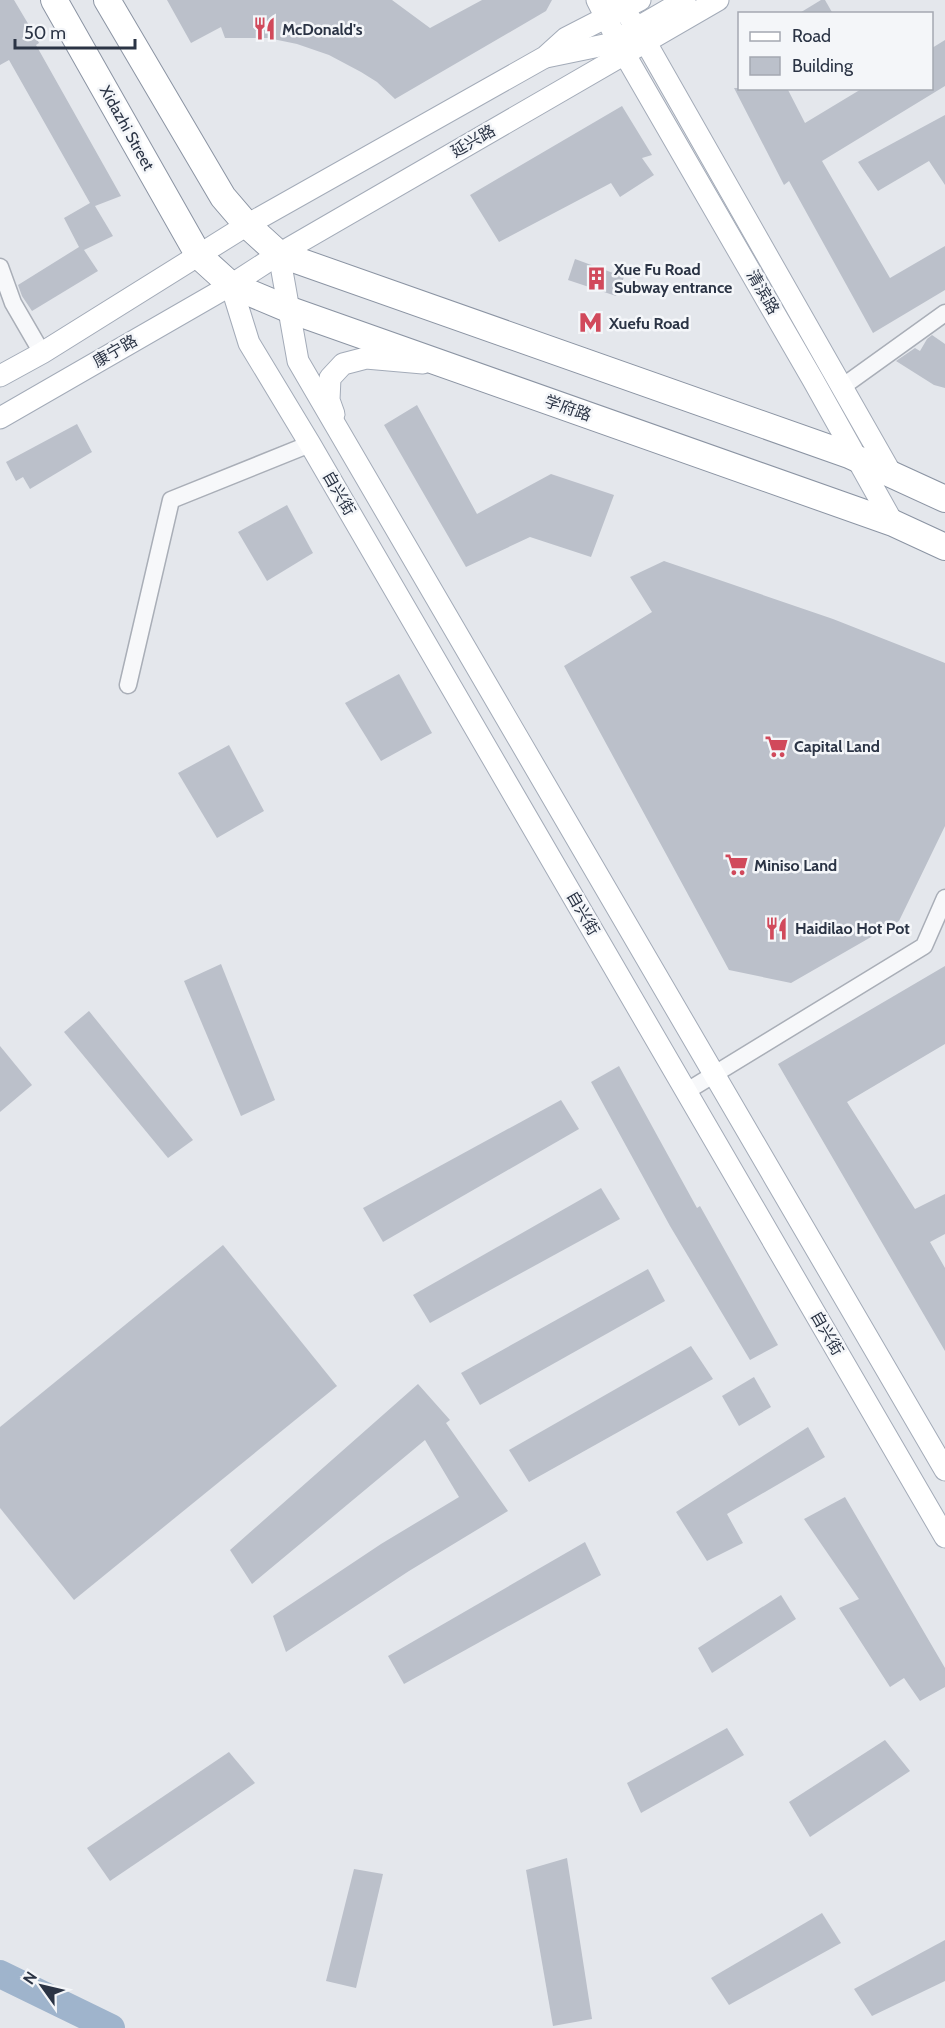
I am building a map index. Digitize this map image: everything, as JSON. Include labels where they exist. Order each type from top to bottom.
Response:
[{"type":"highway","name":"Xidazhi Street","points":[[54,0],[199,256]]},
{"type":"highway","points":[[107,0],[223,197],[247,225],[279,254],[857,459],[945,499]]},
{"type":"highway","name":"学府路","points":[[199,256],[231,285],[289,309],[892,523],[945,547]]},
{"type":"main road","points":[[545,57],[609,44],[621,46],[641,34],[685,0]]},
{"type":"main road","points":[[641,34],[718,0]]},
{"type":"main road","points":[[0,376],[42,353],[247,225],[545,57],[566,38],[617,5]]},
{"type":"main road","name":"清滨路","points":[[617,5],[641,34],[892,475]]},
{"type":"main road","name":"清滨路","points":[[617,5],[621,46],[892,523]]},
{"type":"main road","name":"延兴路","points":[[231,285],[621,46]]},
{"type":"main road","name":"自兴街","points":[[279,254],[298,361],[945,1470]]},
{"type":"main road","name":"自兴街","points":[[231,285],[249,343],[310,444],[945,1537]]},
{"type":"main road","name":"康宁路","points":[[0,418],[231,285]]},
{"type":"main road","points":[[341,434],[329,400],[330,378],[342,364],[366,358],[446,365]]},
{"type":"street","points":[[1,274],[13,303],[42,353]]},
{"type":"street","points":[[842,387],[945,313]]},
{"type":"street","points":[[128,686],[171,500],[310,444]]},
{"type":"street","points":[[687,1092],[924,946],[945,898]]},
{"type":"building","points":[[0,0],[14,0],[39,43],[36,45],[121,196],[95,206],[113,236],[84,250],[98,271],[32,311],[18,285],[79,247],[64,218],[90,203],[9,60],[0,65]]},
{"type":"building","points":[[167,0],[392,0],[430,28],[482,0],[552,0],[546,11],[395,99],[377,82],[361,72],[329,55],[297,44],[268,38],[225,38],[221,27],[191,43]]},
{"type":"building","points":[[821,0],[825,0],[832,12],[801,12]]},
{"type":"building","points":[[945,40],[945,86],[822,161],[890,278],[945,246],[945,290],[873,333],[789,181],[784,185],[734,88],[738,90],[788,90],[805,123],[860,90],[933,90],[933,47]]},
{"type":"building","points":[[622,106],[652,155],[642,158],[654,175],[620,197],[611,183],[499,242],[470,195]]},
{"type":"building","points":[[945,115],[945,185],[929,161],[878,191],[858,162]]},
{"type":"building","name":"Xue Fu Road Subway entrance","points":[[575,259],[624,277],[616,296],[568,280]]},
{"type":"building","points":[[932,335],[945,344],[945,388],[934,385],[896,361],[915,348],[920,351]]},
{"type":"building","points":[[417,405],[477,514],[551,474],[614,495],[591,557],[530,537],[466,567],[384,425]]},
{"type":"building","points":[[77,424],[92,452],[30,489],[23,477],[16,481],[6,462]]},
{"type":"building","points":[[287,505],[313,553],[267,581],[238,532]]},
{"type":"building","name":"Capital Land","points":[[664,561],[833,619],[945,663],[945,826],[899,921],[791,983],[729,970],[564,666],[652,612],[630,577]]},
{"type":"building","points":[[399,674],[432,733],[381,761],[345,703]]},
{"type":"building","points":[[229,745],[264,811],[217,838],[178,773]]},
{"type":"building","points":[[221,964],[275,1100],[241,1116],[184,981]]},
{"type":"building","points":[[945,966],[945,1044],[847,1102],[915,1209],[945,1194],[945,1234],[930,1242],[945,1268],[945,1351],[778,1064]]},
{"type":"building","points":[[89,1011],[193,1140],[168,1158],[64,1032]]},
{"type":"building","points":[[0,1046],[32,1085],[0,1112]]},
{"type":"building","points":[[619,1066],[697,1208],[700,1206],[778,1345],[750,1360],[670,1226],[591,1082]]},
{"type":"building","points":[[561,1100],[579,1129],[383,1242],[363,1208]]},
{"type":"building","points":[[601,1188],[620,1219],[430,1323],[413,1295]]},
{"type":"building","points":[[223,1245],[337,1386],[74,1600],[0,1508],[0,1427]]},
{"type":"building","points":[[648,1269],[665,1301],[480,1405],[461,1373]]},
{"type":"building","points":[[691,1346],[713,1379],[529,1482],[509,1450]]},
{"type":"building","points":[[754,1377],[771,1407],[739,1426],[722,1396]]},
{"type":"building","points":[[418,1384],[450,1420],[446,1423],[508,1511],[409,1571],[286,1652],[273,1616],[381,1544],[459,1497],[425,1440],[252,1584],[230,1550]]},
{"type":"building","points":[[808,1427],[825,1457],[727,1514],[743,1543],[707,1561],[676,1512]]},
{"type":"building","points":[[845,1497],[945,1668],[945,1687],[920,1701],[904,1678],[890,1687],[839,1608],[859,1599],[804,1519]]},
{"type":"building","points":[[585,1542],[601,1575],[404,1684],[388,1656]]},
{"type":"building","points":[[781,1595],[796,1619],[712,1673],[698,1648]]},
{"type":"building","points":[[727,1728],[744,1755],[641,1813],[627,1783]]},
{"type":"building","points":[[885,1740],[910,1771],[810,1837],[789,1802]]},
{"type":"building","points":[[229,1752],[255,1783],[110,1881],[87,1848]]},
{"type":"building","points":[[567,1858],[592,2019],[553,2026],[526,1870]]},
{"type":"building","points":[[354,1869],[383,1874],[356,1988],[326,1981]]},
{"type":"building","points":[[822,1913],[841,1943],[729,2005],[711,1978]]},
{"type":"building","points":[[945,1940],[945,1981],[872,2016],[854,1989]]},
{"type":"waterway","points":[[0,1974],[111,2028]]},
{"type":"place","name":"McDonald's","points":[[264,29]]},
{"type":"place","name":"Xue Fu Road Subway entrance","points":[[596,278]]},
{"type":"place","name":"Xuefu Road","points":[[591,323]]},
{"type":"place","name":"Capital Land","points":[[776,746]]},
{"type":"place","name":"Miniso Land","points":[[736,865]]},
{"type":"place","name":"Haidilao Hot Pot","points":[[777,928]]}]
